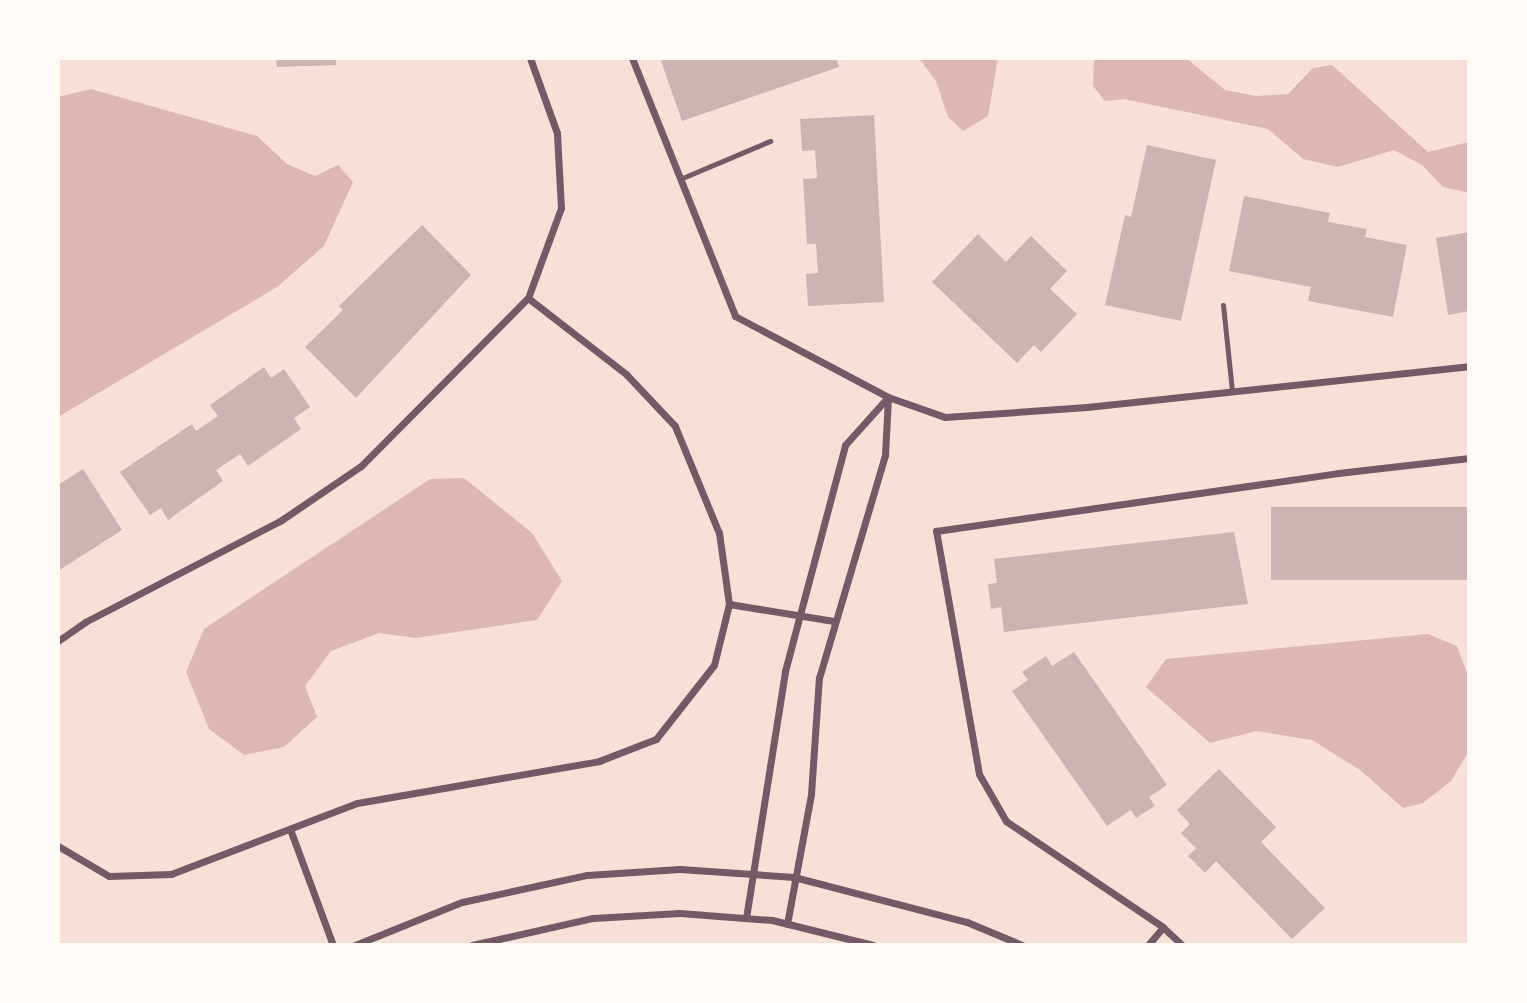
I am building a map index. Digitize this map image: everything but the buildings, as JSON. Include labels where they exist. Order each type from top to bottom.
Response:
[{"type":"street","points":[[58,641],[85,622],[279,521],[361,466],[528,298],[561,208],[556,133],[530,58]]},
{"type":"street","points":[[632,58],[735,316],[888,397],[945,416],[1232,391],[1469,366]]},
{"type":"street","points":[[58,846],[110,876],[171,874],[357,803],[599,761],[656,739],[714,665],[729,604],[719,533],[675,426],[626,374],[528,298]]},
{"type":"street","points":[[747,918],[751,874],[785,671],[845,445],[888,397]]},
{"type":"street","points":[[788,924],[810,794],[819,678],[885,455],[888,397]]},
{"type":"street","points":[[1182,945],[1163,927],[1006,821],[979,774],[936,531],[1338,472],[1469,458]]},
{"type":"street","points":[[729,604],[800,612],[834,621]]},
{"type":"street","points":[[290,830],[333,945]]},
{"type":"street","points":[[355,945],[462,902],[587,875],[680,869],[794,877],[967,922],[1022,945]]},
{"type":"street","points":[[471,945],[593,918],[680,913],[788,924],[873,945]]},
{"type":"street","points":[[1148,945],[1163,927]]},
{"type":"lane","points":[[680,179],[770,141]]},
{"type":"lane","points":[[1223,305],[1232,391]]},
{"type":"shaded area","points":[[919,58],[998,58],[988,116],[963,131],[948,117],[936,81]]},
{"type":"shaded area","points":[[1094,58],[1186,58],[1225,90],[1256,96],[1288,94],[1313,68],[1332,65],[1428,152],[1469,142],[1469,193],[1443,187],[1422,165],[1394,150],[1338,167],[1303,159],[1268,129],[1124,99],[1105,101],[1093,86]]},
{"type":"shaded area","points":[[91,89],[257,136],[287,164],[315,176],[338,165],[353,182],[324,246],[277,287],[58,417],[58,97]]},
{"type":"shaded area","points":[[464,478],[532,533],[562,581],[537,620],[416,638],[379,633],[331,651],[305,686],[317,717],[284,747],[244,755],[209,729],[186,672],[204,629],[430,479]]},
{"type":"shaded area","points":[[1428,634],[1457,646],[1469,678],[1469,751],[1451,781],[1423,803],[1403,808],[1360,770],[1312,740],[1257,731],[1210,743],[1146,687],[1166,659]]}]
